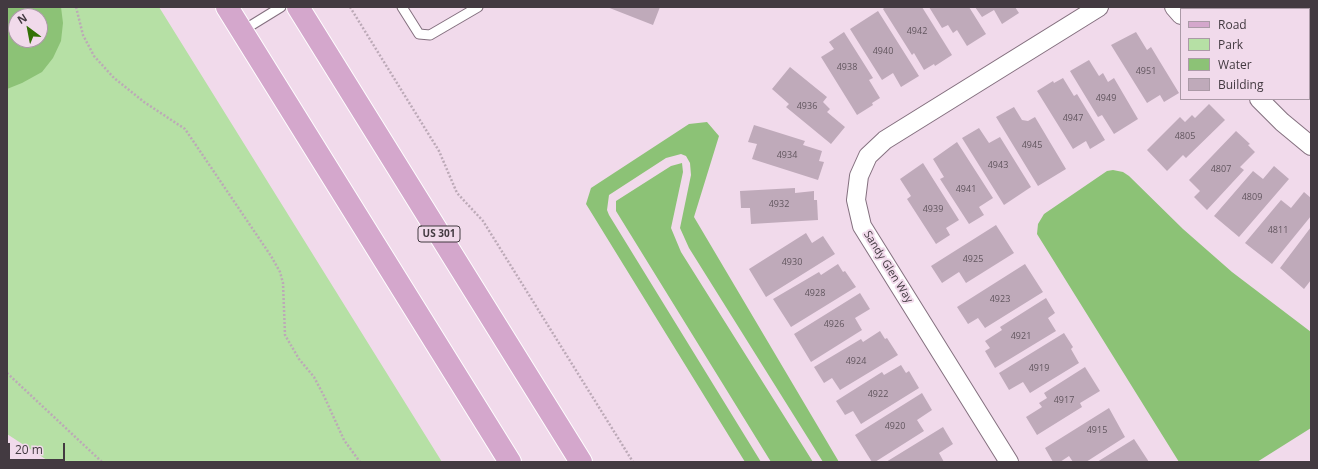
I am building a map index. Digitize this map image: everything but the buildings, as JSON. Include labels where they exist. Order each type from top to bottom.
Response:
[{"type":"main road","points":[[227,7],[510,462]]},
{"type":"main road","name":"US 301","points":[[298,7],[581,462]]},
{"type":"street","name":"Sandy Glen Way","points":[[1009,462],[862,226],[856,200],[859,176],[868,156],[886,140],[1099,7]]},
{"type":"street","points":[[1260,100],[1282,122],[1311,146]]},
{"type":"lane","points":[[242,30],[281,7]]},
{"type":"lane","points":[[402,7],[419,34],[430,35],[478,7]]},
{"type":"path","points":[[76,7],[83,35],[94,56],[114,78],[144,102],[185,129],[271,256],[280,272],[283,283],[285,335],[299,359],[314,377],[344,440],[360,462]]},
{"type":"path","points":[[350,7],[439,151],[457,193],[483,221],[633,462]]},
{"type":"path","points":[[7,373],[102,462]]},
{"type":"green space","points":[[7,7],[159,7],[442,462],[50,462],[7,434]]},
{"type":"water","points":[[7,7],[61,7],[63,23],[61,41],[53,58],[42,72],[7,89]]},
{"type":"water","points":[[707,122],[719,136],[694,217],[839,462],[823,462],[689,248],[680,228],[691,175],[690,163],[686,156],[681,154],[666,158],[609,195],[607,210],[761,462],[745,462],[586,204],[591,188],[689,124]]},
{"type":"water","points":[[682,163],[683,172],[671,228],[681,252],[813,462],[771,462],[616,211],[616,201],[671,166]]},
{"type":"water","points":[[1113,170],[1123,172],[1129,176],[1183,229],[1232,272],[1311,332],[1311,428],[1257,462],[1179,462],[1037,234],[1038,224],[1044,214],[1107,171]]}]
